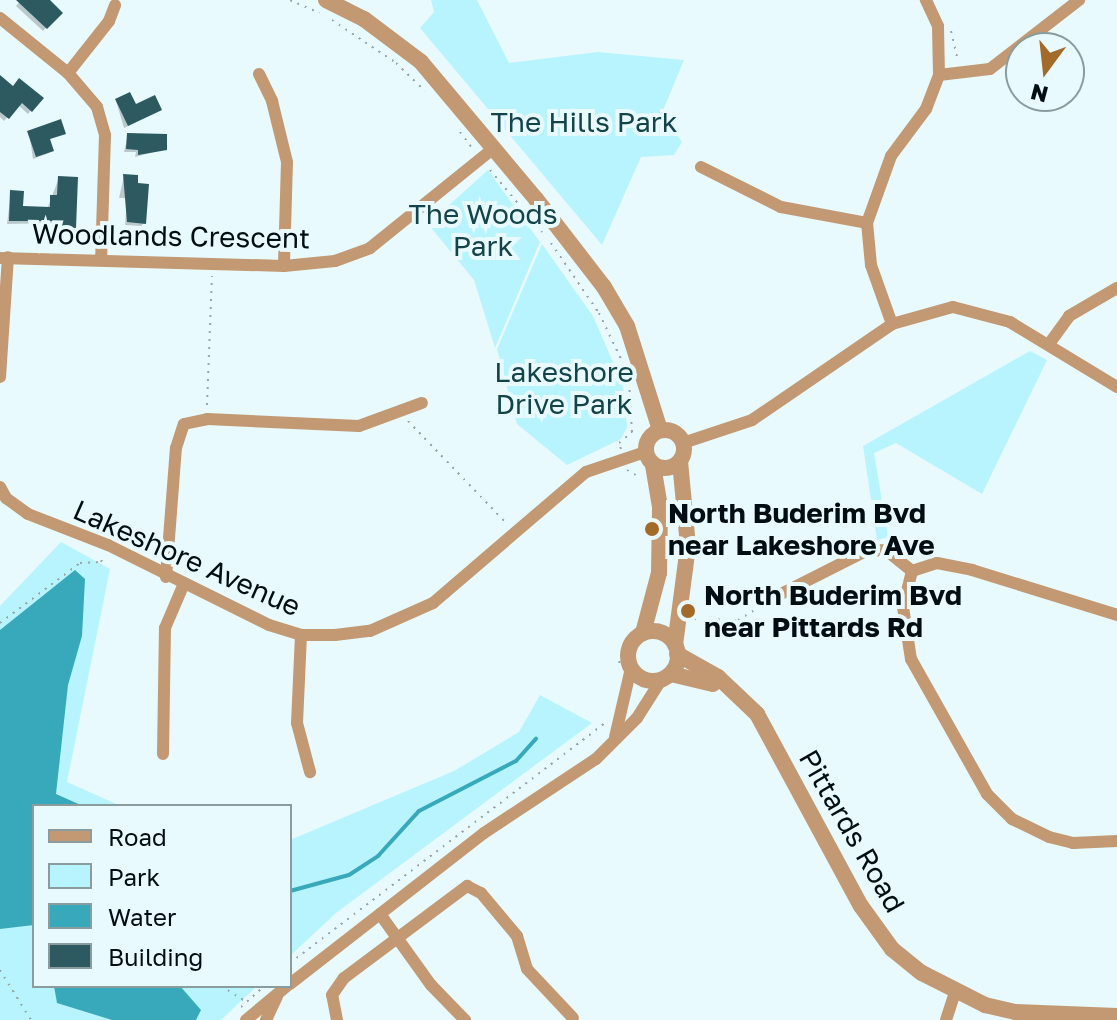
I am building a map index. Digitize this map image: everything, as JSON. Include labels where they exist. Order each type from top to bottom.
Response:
[{"type":"street","points":[[326,0],[364,19],[421,62],[494,148],[617,309],[660,430]]},
{"type":"street","points":[[892,324],[871,265],[867,223],[891,156],[926,109],[939,75],[938,26],[926,0]]},
{"type":"street","points":[[939,75],[990,69],[1079,0]]},
{"type":"street","points":[[68,73],[109,21],[115,5]]},
{"type":"street","points":[[0,18],[68,73],[97,107],[105,135],[101,260]]},
{"type":"street","points":[[259,74],[272,101],[287,162],[284,266]]},
{"type":"street","name":"Woodlands Crescent","points":[[4,258],[212,266],[284,266],[335,261],[370,248],[494,148]]},
{"type":"street","points":[[701,167],[781,207],[867,223]]},
{"type":"street","points":[[0,377],[4,258]]},
{"type":"street","points":[[1049,344],[1069,316],[1117,288]]},
{"type":"street","points":[[683,443],[752,420],[892,324],[953,307],[996,316],[1049,344],[1117,387]]},
{"type":"street","points":[[166,577],[176,448],[184,424],[207,419],[346,427],[401,413],[422,403]]},
{"type":"street","points":[[292,983],[484,833],[596,759],[637,718],[666,677],[676,649],[688,546],[680,461],[683,443],[676,434],[660,430]]},
{"type":"street","points":[[614,740],[627,700],[625,670],[629,648],[659,573],[660,507],[647,440],[660,430]]},
{"type":"street","name":"Lakeshore Avenue","points":[[2,496],[28,514],[108,545],[183,586],[301,635],[370,631],[433,603],[586,472],[623,458],[649,458]]},
{"type":"street","points":[[649,458],[664,468],[680,461]]},
{"type":"street","points":[[767,601],[866,551],[886,550],[912,571]]},
{"type":"street","points":[[912,571],[937,563],[972,570],[1117,615]]},
{"type":"street","points":[[912,571],[903,607],[911,659],[987,794],[1012,819],[1049,837],[1073,843],[1117,841]]},
{"type":"street","points":[[163,754],[165,628],[183,586]]},
{"type":"street","points":[[636,633],[658,632],[676,649]]},
{"type":"street","points":[[301,635],[297,723],[310,772]]},
{"type":"street","name":"Pittards Road","points":[[676,649],[740,696],[757,714],[861,906],[892,949],[955,993],[1015,1012],[1092,1018],[1117,1016]]},
{"type":"street","points":[[625,670],[644,680],[666,677],[740,696]]},
{"type":"street","points":[[337,1020],[332,1002],[335,988],[398,937],[471,886],[517,936],[531,974],[573,1018]]},
{"type":"street","points":[[380,914],[431,985],[465,1020]]},
{"type":"street","points":[[242,1016],[285,988]]},
{"type":"street","points":[[266,1020],[285,988]]},
{"type":"street","points":[[946,1020],[955,993]]},
{"type":"path","points":[[290,0],[328,17],[385,56],[431,96]]},
{"type":"path","points":[[451,120],[555,250],[599,313],[627,370],[632,432],[619,443],[627,470],[641,478]]},
{"type":"path","points":[[207,419],[212,266]]},
{"type":"path","points":[[401,413],[515,532]]},
{"type":"path","points":[[0,623],[80,563],[101,562],[108,545]]},
{"type":"path","points":[[690,619],[738,620],[767,601]]},
{"type":"path","points":[[625,670],[620,650],[636,633]]},
{"type":"path","points":[[292,962],[580,748],[611,718]]},
{"type":"path","points":[[0,970],[31,1020]]},
{"type":"path","points":[[224,988],[246,1002]]},
{"type":"path","points":[[242,1016],[246,1002],[262,988]]},
{"type":"green space","name":"The Hills Park","points":[[431,0],[477,0],[509,63],[598,52],[684,60],[662,113],[682,142],[674,155],[641,157],[602,245],[420,28],[434,12]]},
{"type":"green space","name":"The Woods Park","points":[[488,170],[540,242],[495,348],[474,280],[428,224]]},
{"type":"green space","name":"Lakeshore Drive Park","points":[[542,244],[593,316],[623,385],[627,427],[621,439],[567,465],[517,424],[497,349]]},
{"type":"green space","points":[[1030,351],[1047,360],[982,494],[896,443],[874,453],[888,537],[877,540],[863,446]]},
{"type":"green space","points":[[61,542],[110,569],[67,782],[116,804],[32,804],[32,988],[255,988],[221,1020],[0,1020],[0,606]]},
{"type":"green space","points":[[540,695],[592,723],[336,913],[292,954],[292,839],[454,771],[519,732]]},
{"type":"water","points":[[75,570],[85,579],[82,636],[68,685],[56,794],[78,804],[32,804],[32,925],[0,929],[0,630]]},
{"type":"water","points":[[54,988],[182,988],[201,1010],[196,1020],[112,1020],[57,1003]]},
{"type":"building","points":[[16,0],[50,0],[63,13],[47,29]]},
{"type":"building","points":[[0,75],[13,86],[19,78],[44,98],[32,112],[22,103],[9,119],[0,112]]},
{"type":"building","points":[[130,92],[136,104],[155,95],[162,110],[128,126],[115,99]]},
{"type":"building","points":[[61,119],[66,134],[50,139],[54,151],[36,157],[27,131]]},
{"type":"building","points":[[127,133],[167,134],[167,150],[138,155],[138,150],[126,149]]},
{"type":"building","points":[[123,174],[138,175],[138,183],[149,184],[146,224],[127,222]]},
{"type":"building","points":[[58,176],[78,177],[76,228],[54,227],[55,221],[9,221],[10,190],[24,191],[23,206],[50,207],[50,195],[57,195]]},
{"type":"waterway","points":[[292,890],[349,875],[378,856],[419,811],[516,761],[536,739]]},
{"type":"place","name":"North Buderim Bvd near Lakeshore Ave","points":[[652,529]]},
{"type":"place","name":"North Buderim Bvd near Pittards Rd","points":[[688,611]]}]
